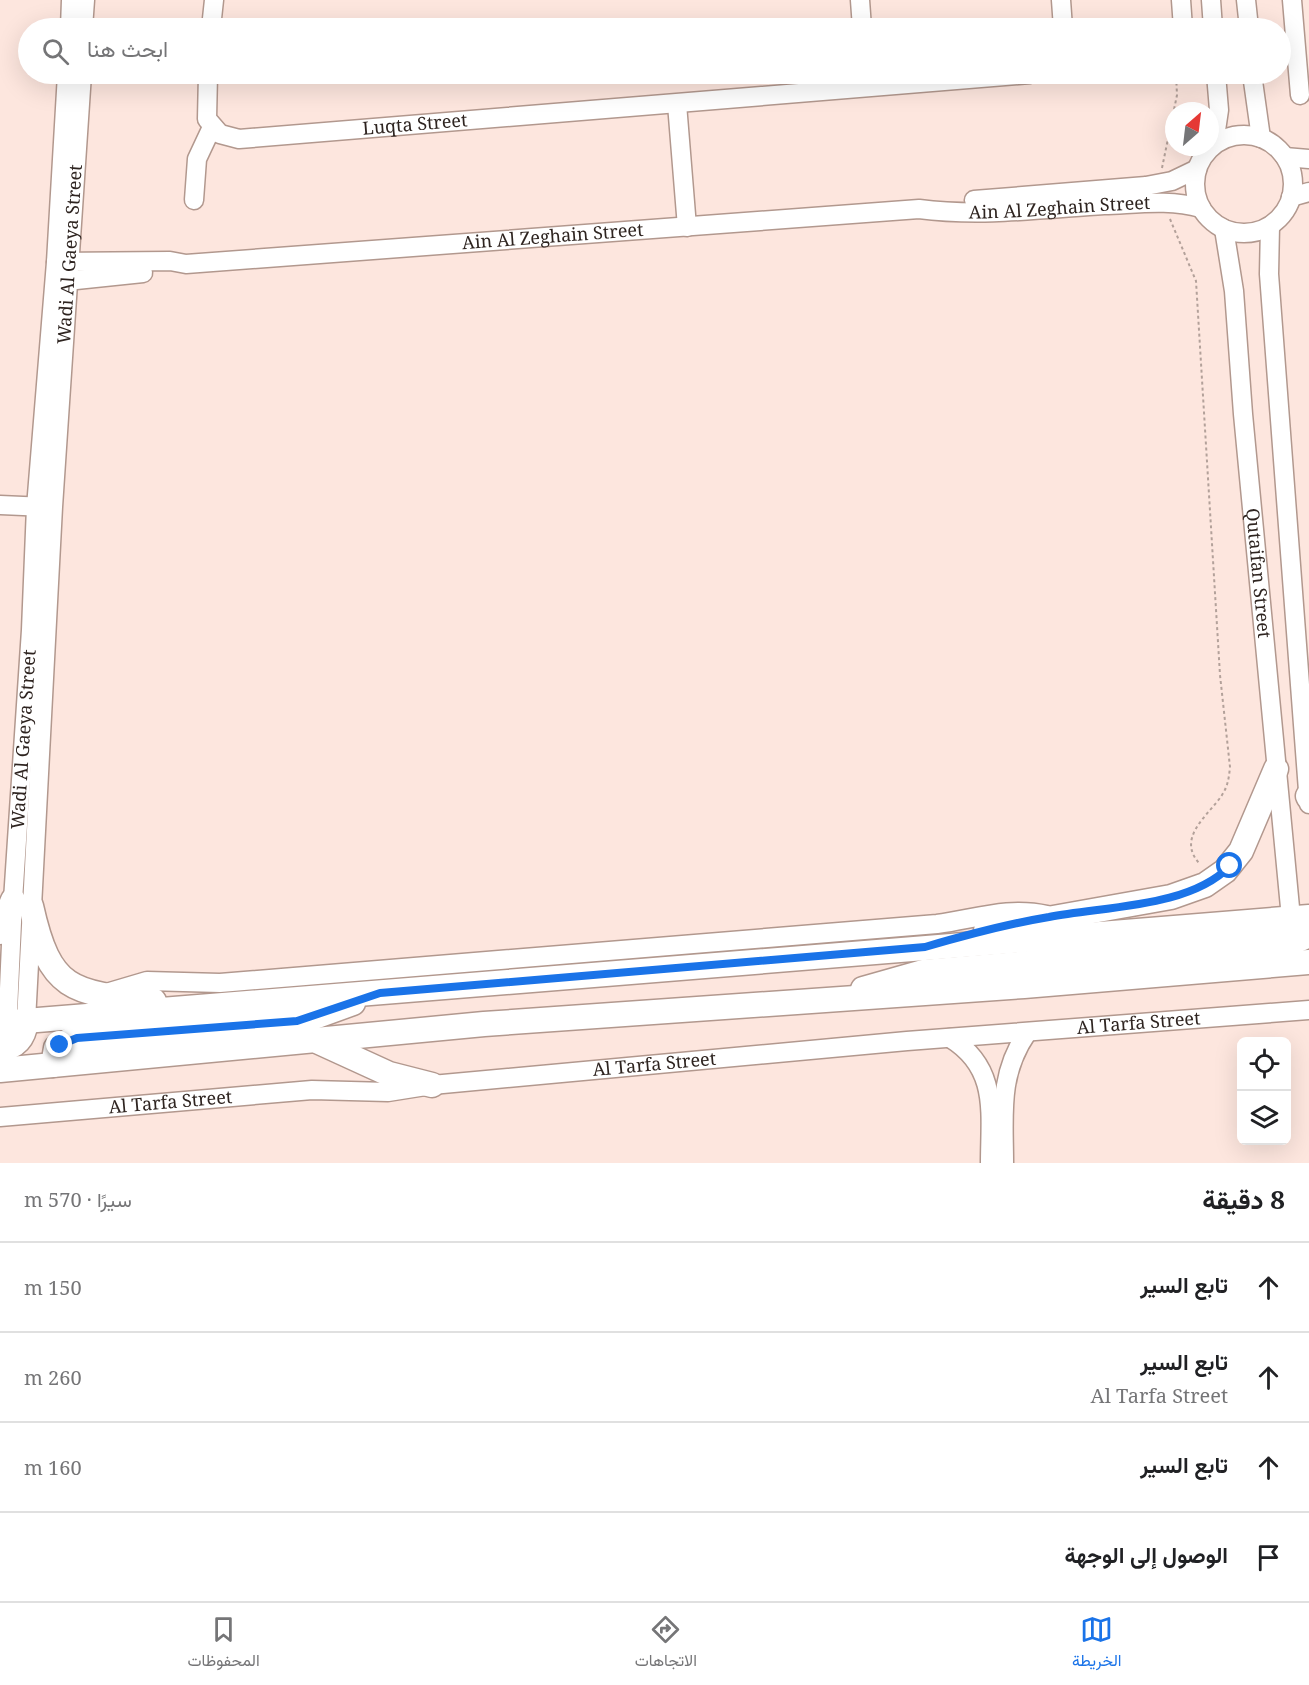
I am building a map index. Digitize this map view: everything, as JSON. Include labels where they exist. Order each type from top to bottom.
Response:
[{"type":"main road","points":[[925,947],[1007,925],[1171,897],[1212,881],[1230,866],[1244,846],[1276,769]]},
{"type":"main road","points":[[0,932],[22,903],[52,968],[78,987],[101,995],[222,1005]]},
{"type":"main road","points":[[1303,933],[925,947],[11,1022],[21,1039],[2,1056],[27,1067],[484,1024],[836,1000],[1309,962]]},
{"type":"main road","points":[[836,1000],[876,983],[923,972],[1303,933]]},
{"type":"main road","points":[[54,1065],[56,1048],[70,1040],[297,1021],[380,993]]},
{"type":"main road","points":[[317,1041],[389,1074],[432,1085]]},
{"type":"street","points":[[70,18],[71,0]]},
{"type":"street","points":[[84,18],[85,0]]},
{"type":"street","points":[[212,18],[214,0]]},
{"type":"street","points":[[860,0],[861,18]]},
{"type":"street","points":[[1061,0],[1062,18]]},
{"type":"street","points":[[1211,0],[1212,18]]},
{"type":"street","points":[[1246,0],[1248,18]]},
{"type":"street","points":[[1292,0],[1300,95]]},
{"type":"street","points":[[1183,18],[1184,3]]},
{"type":"street","name":"Wadi Al Gaeya Street","points":[[64,262],[67,84]]},
{"type":"street","name":"Wadi Al Gaeya Street","points":[[11,1022],[22,903],[31,630],[81,84]]},
{"type":"street","points":[[194,200],[197,159],[212,127],[205,111],[207,84]]},
{"type":"street","name":"Luqta Street","points":[[212,127],[228,138],[252,138],[677,104],[834,84]]},
{"type":"street","points":[[1215,84],[1218,102]]},
{"type":"street","points":[[1253,84],[1260,138]]},
{"type":"street","points":[[677,104],[687,227]]},
{"type":"street","points":[[1204,156],[1197,169],[1195,189],[1201,208],[1207,217],[1224,229],[1245,233],[1270,225],[1282,215],[1300,194],[1285,158],[1278,149],[1260,138],[1236,135],[1219,142]]},
{"type":"street","points":[[1285,158],[1309,159]]},
{"type":"street","name":"Ain Al Zeghain Street","points":[[919,209],[942,203],[1162,183],[1181,178],[1197,169]]},
{"type":"street","name":"Ain Al Zeghain Street","points":[[62,282],[166,270],[186,264],[919,209],[1005,211],[1163,202],[1201,208]]},
{"type":"street","points":[[1270,225],[1269,274],[1309,800]]},
{"type":"street","name":"Qutaifan Street","points":[[1224,229],[1236,311],[1250,493],[1271,694],[1276,769],[1303,933]]},
{"type":"street","name":"Ain Al Zeghain Street","points":[[64,262],[170,261],[186,264]]},
{"type":"street","points":[[0,505],[44,507]]},
{"type":"street","points":[[101,995],[154,980],[220,983],[937,924],[1011,911],[1052,916]]},
{"type":"street","name":"Al Tarfa Street","points":[[0,1117],[312,1090],[388,1092],[432,1085],[950,1038],[1309,1010]]},
{"type":"street","points":[[1004,1163],[1004,1096],[1007,1071],[1027,1033]]},
{"type":"street","points":[[950,1038],[970,1052],[983,1072],[989,1095],[990,1163]]},
{"type":"street","points":[[983,1072],[1007,1071]]},
{"type":"path","points":[[1162,183],[1162,166],[1177,95],[1176,84]]},
{"type":"path","points":[[1163,202],[1196,281],[1220,675],[1230,767],[1226,788],[1200,820],[1192,836],[1193,855],[1202,866]]},
{"type":"route","points":[[60,1045],[77,1038],[297,1021],[325,1014],[380,993],[925,947],[1007,925],[1182,894],[1212,881],[1230,866]]}]
